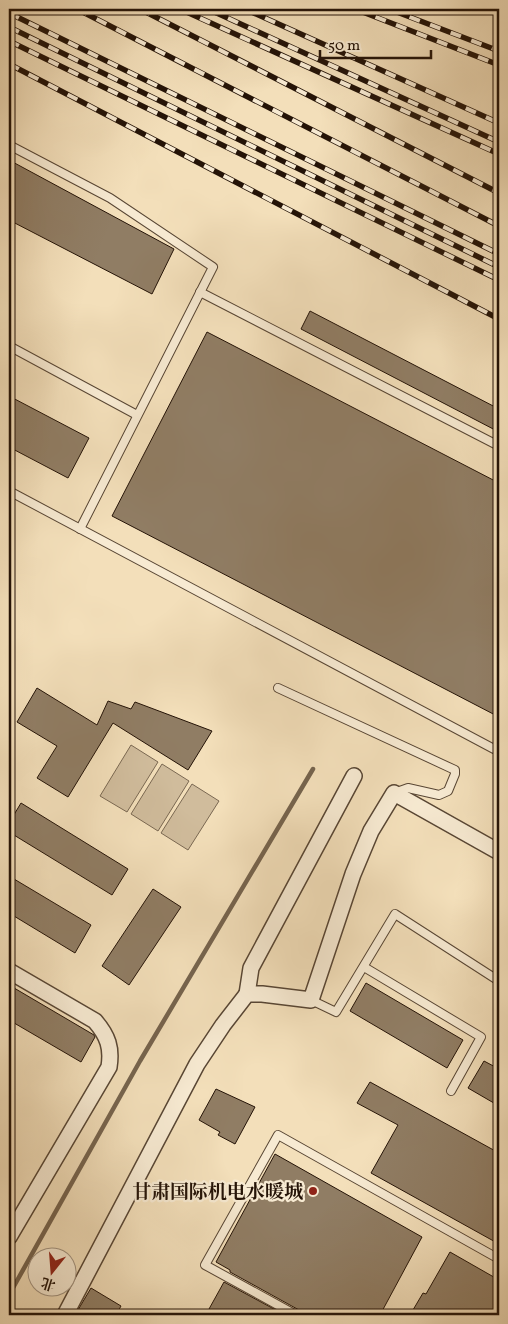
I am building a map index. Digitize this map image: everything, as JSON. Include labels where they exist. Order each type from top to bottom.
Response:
[{"type":"street","points":[[65,1315],[197,1064],[223,1025],[247,994],[251,968],[354,776]]},
{"type":"street","points":[[247,994],[311,1000],[352,874],[371,831],[394,793],[499,852]]},
{"type":"street","points":[[9,972],[95,1021],[104,1031],[109,1042],[111,1054],[109,1067],[9,1237]]},
{"type":"lane","points":[[9,145],[110,198],[213,267],[80,529]]},
{"type":"lane","points":[[200,292],[499,446]]},
{"type":"lane","points":[[9,346],[138,415]]},
{"type":"lane","points":[[9,491],[494,749],[499,749]]},
{"type":"lane","points":[[278,688],[455,770],[456,774],[448,791],[439,796],[408,788],[394,793]]},
{"type":"lane","points":[[311,1000],[336,1012],[395,914],[499,981]]},
{"type":"lane","points":[[364,967],[481,1037],[451,1091]]},
{"type":"lane","points":[[296,1315],[205,1264],[278,1135],[499,1259]]},
{"type":"shaded area","points":[[131,745],[158,762],[127,812],[100,796]]},
{"type":"shaded area","points":[[162,764],[189,781],[158,831],[131,814]]},
{"type":"shaded area","points":[[192,784],[219,801],[188,850],[161,833]]},
{"type":"building","points":[[9,160],[174,249],[152,294],[9,220]]},
{"type":"building","points":[[310,311],[499,409],[499,432],[301,329]]},
{"type":"building","points":[[207,332],[499,483],[499,717],[112,516]]},
{"type":"building","points":[[9,396],[89,438],[68,478],[9,447]]},
{"type":"building","points":[[37,688],[97,725],[108,701],[131,709],[135,702],[212,731],[188,770],[113,723],[68,797],[37,778],[57,746],[17,722]]},
{"type":"building","points":[[21,803],[128,869],[112,895],[9,832],[9,823]]},
{"type":"building","points":[[9,876],[91,925],[75,953],[9,913]]},
{"type":"building","points":[[153,889],[181,907],[129,985],[102,966]]},
{"type":"building","points":[[366,983],[463,1040],[447,1068],[350,1011]]},
{"type":"building","points":[[9,985],[94,1035],[95,1037],[81,1062],[9,1020]]},
{"type":"building","points":[[484,1061],[499,1069],[499,1106],[468,1088]]},
{"type":"building","points":[[370,1082],[499,1153],[499,1244],[371,1173],[398,1125],[357,1103]]},
{"type":"building","points":[[216,1089],[255,1107],[235,1144],[218,1135],[220,1132],[199,1120]]},
{"type":"building","points":[[275,1154],[422,1237],[380,1315],[302,1315],[299,1310],[230,1272],[230,1270],[216,1262]]},
{"type":"building","points":[[450,1252],[499,1280],[499,1315],[410,1315],[423,1293],[426,1294]]},
{"type":"building","points":[[224,1282],[285,1315],[220,1315],[209,1309]]},
{"type":"building","points":[[91,1288],[121,1306],[116,1315],[75,1315]]},
{"type":"waterway","points":[[9,1295],[140,1061],[313,769]]},
{"type":"railway","points":[[77,9],[499,226]]},
{"type":"railway","points":[[140,9],[499,193]]},
{"type":"railway","points":[[180,9],[499,154]]},
{"type":"railway","points":[[208,9],[499,142]]},
{"type":"railway","points":[[245,9],[499,123]]},
{"type":"railway","points":[[355,9],[499,65]]},
{"type":"railway","points":[[389,9],[499,51]]},
{"type":"railway","points":[[9,13],[499,254]]},
{"type":"railway","points":[[9,27],[499,267]]},
{"type":"railway","points":[[9,41],[499,280]]},
{"type":"railway","points":[[9,64],[499,319]]},
{"type":"place","name":"甘肃国际机电水暖城","points":[[313,1191]]}]
